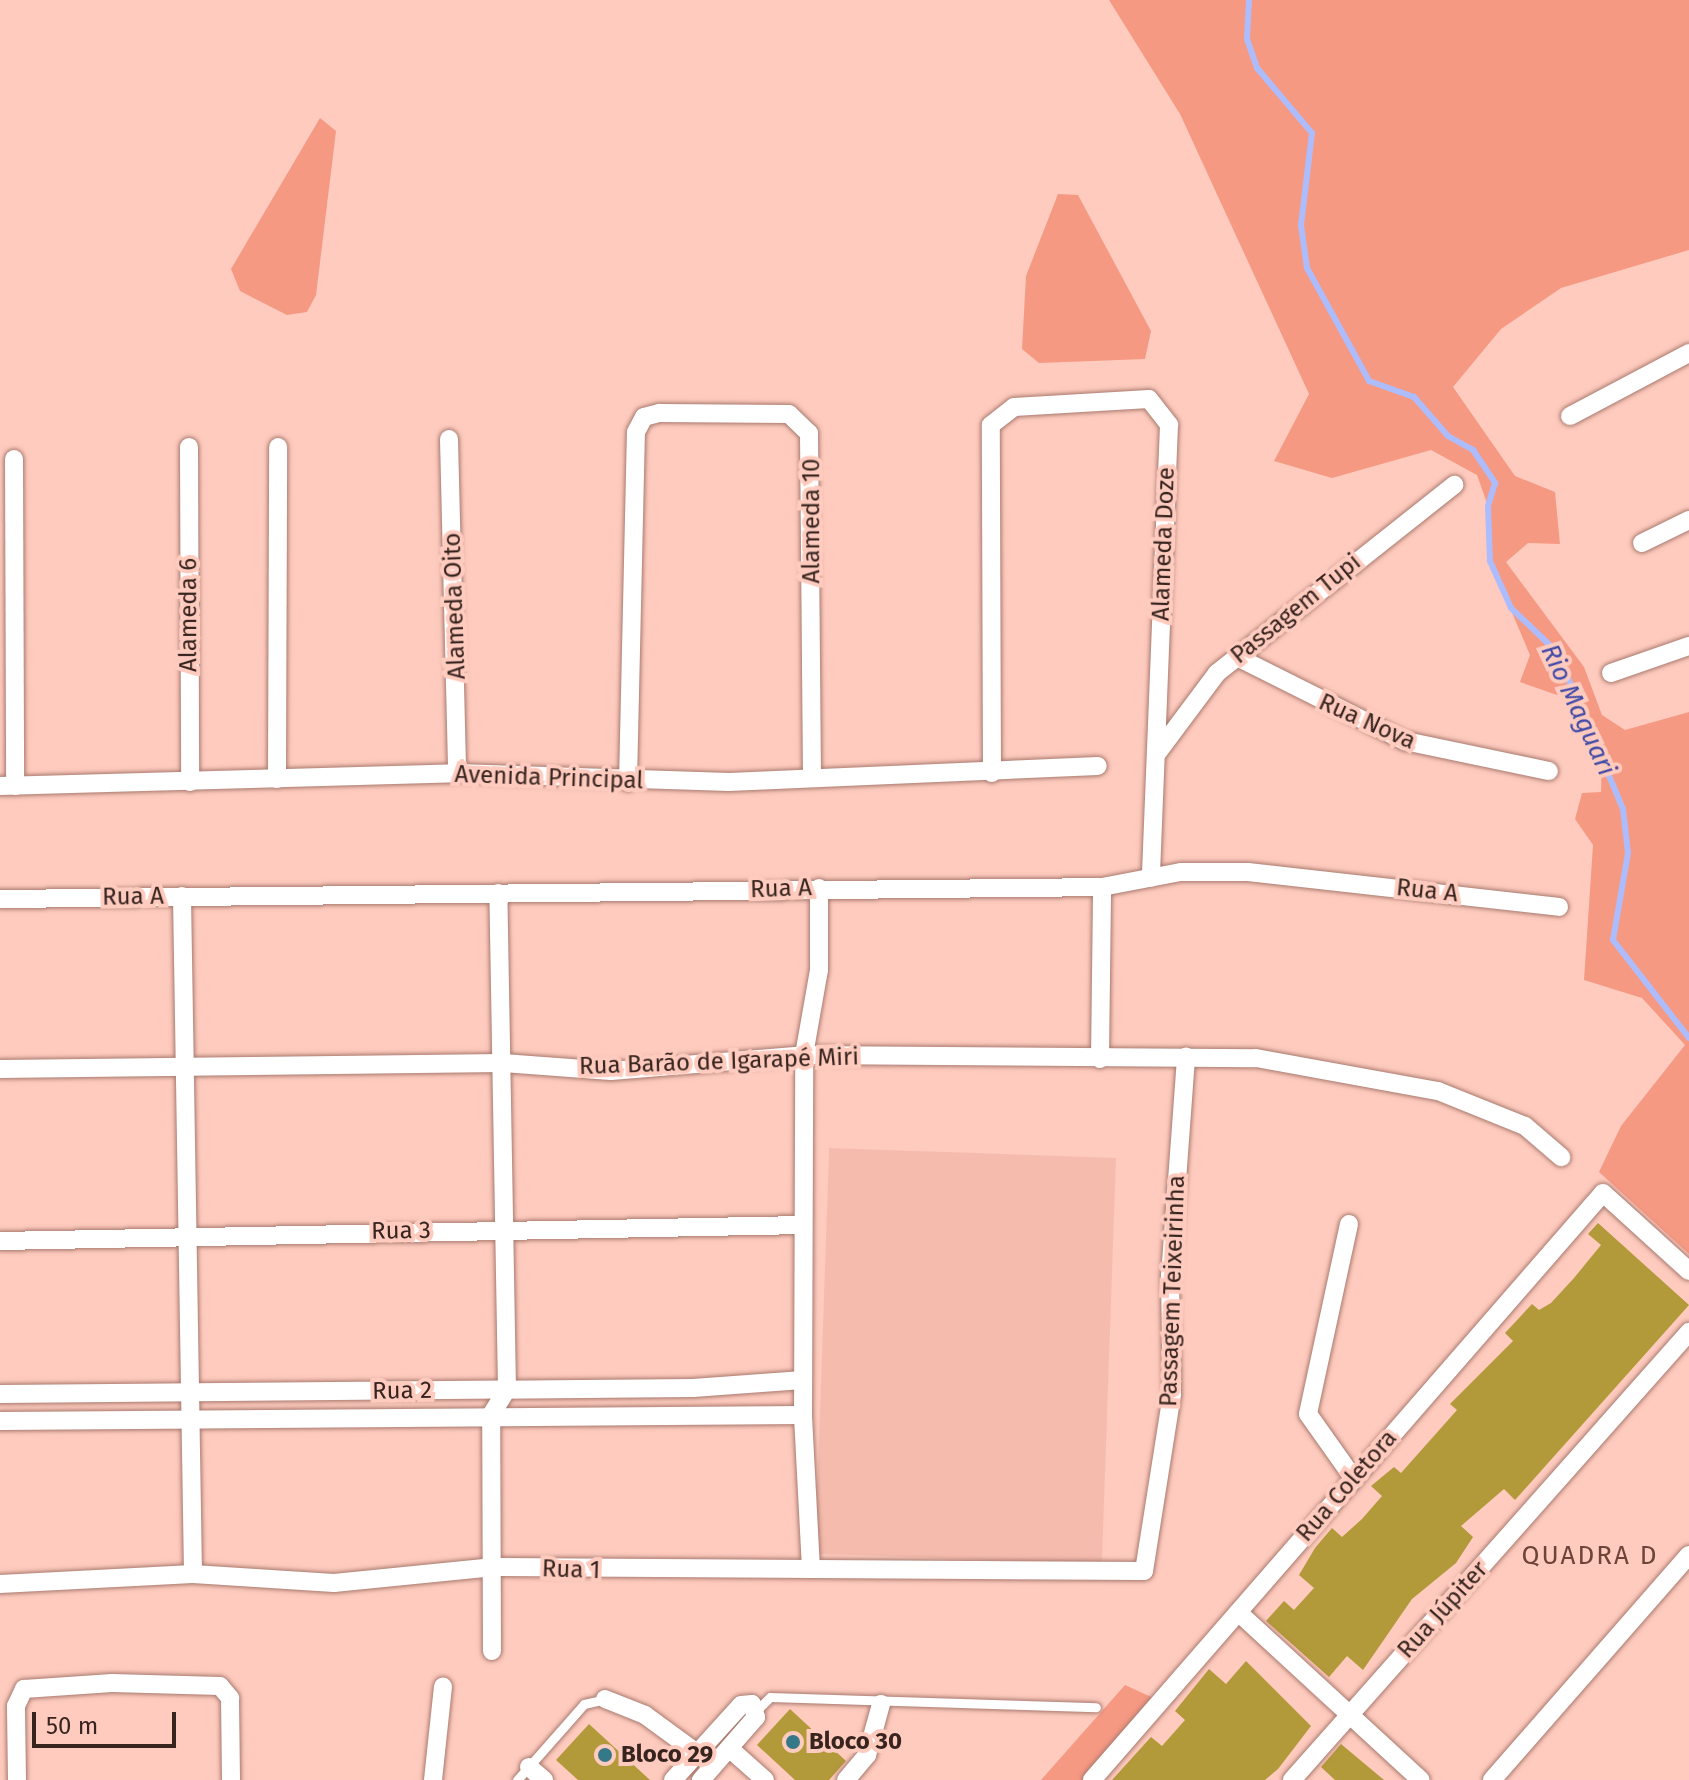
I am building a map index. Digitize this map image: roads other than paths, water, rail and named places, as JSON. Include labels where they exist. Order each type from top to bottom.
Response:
[{"type":"street","points":[[1570,416],[1689,353]]},
{"type":"street","name":"Alameda Doze","points":[[992,773],[988,441],[991,425],[1014,407],[1136,396],[1167,416],[1158,752],[1151,878]]},
{"type":"street","name":"Alameda 10","points":[[628,782],[638,505],[636,432],[644,417],[776,413],[805,427],[812,445],[812,776]]},
{"type":"street","name":"Alameda Oito","points":[[449,439],[457,773]]},
{"type":"street","name":"Alameda 6","points":[[189,447],[190,782]]},
{"type":"street","points":[[277,779],[278,447]]},
{"type":"street","points":[[8,786],[14,459]]},
{"type":"street","name":"Passagem Tupi","points":[[1158,752],[1217,673],[1454,485]]},
{"type":"street","points":[[1642,543],[1689,520]]},
{"type":"street","points":[[1611,673],[1689,646]]},
{"type":"street","name":"Rua Nova","points":[[1239,658],[1405,741],[1549,771]]},
{"type":"street","name":"Avenida Principal","points":[[8,786],[457,773],[628,782],[992,773],[1098,766]]},
{"type":"street","name":"Rua A","points":[[0,899],[1102,887],[1151,878],[1248,872],[1559,907]]},
{"type":"street","points":[[1100,1059],[1102,887]]},
{"type":"street","points":[[811,1569],[803,1415],[802,1225],[804,1055],[819,970],[819,888]]},
{"type":"street","points":[[492,1651],[491,1415],[507,1389],[498,893]]},
{"type":"street","points":[[182,896],[190,1064],[195,1390],[193,1574]]},
{"type":"street","name":"Rua Barão de Igarapé Miri","points":[[0,1069],[190,1064],[503,1063],[611,1071],[804,1055],[1256,1058],[1438,1091],[1525,1126],[1561,1157]]},
{"type":"street","name":"Passagem Teixeirinha","points":[[1144,1571],[1172,1394],[1170,1276],[1186,1057]]},
{"type":"street","name":"Rua Coletora","points":[[1092,1780],[1603,1193],[1689,1271]]},
{"type":"street","points":[[1349,1224],[1308,1414],[1354,1479]]},
{"type":"street","name":"Rua 3","points":[[0,1241],[191,1233],[802,1225]]},
{"type":"street","name":"Rua Júpiter","points":[[1292,1780],[1689,1332]]},
{"type":"street","name":"Rua 2","points":[[0,1394],[507,1389],[803,1380]]},
{"type":"street","name":"Rua 2","points":[[0,1421],[194,1417],[803,1415]]},
{"type":"street","points":[[1492,1780],[1689,1555]]},
{"type":"street","name":"Rua 1","points":[[0,1584],[193,1574],[334,1583],[494,1567],[1144,1571]]},
{"type":"street","points":[[1238,1612],[1421,1780]]},
{"type":"street","points":[[17,1780],[16,1706],[24,1689],[112,1683],[220,1686],[230,1698],[231,1780]]},
{"type":"street","points":[[433,1780],[443,1687]]},
{"type":"street","points":[[605,1699],[645,1715],[692,1759],[701,1779],[757,1710],[743,1703],[692,1759],[673,1780]]},
{"type":"street","points":[[846,1780],[867,1755],[881,1704]]},
{"type":"street","points":[[729,1748],[765,1780]]},
{"type":"street","points":[[523,1774],[544,1780]]},
{"type":"lane","points":[[757,1710],[770,1697],[881,1704],[1096,1707]]},
{"type":"lane","points":[[523,1774],[584,1704],[605,1699]]},
{"type":"waterway","name":"Rio Maguari","points":[[1249,0],[1247,39],[1257,68],[1312,133],[1301,225],[1307,268],[1369,381],[1414,397],[1448,436],[1473,450],[1495,483],[1488,506],[1490,561],[1511,608],[1557,652],[1623,809],[1628,853],[1613,940],[1689,1038]]},
{"type":"place","name":"Bloco 30","points":[[793,1742]]},
{"type":"place","name":"Bloco 29","points":[[605,1755]]},
{"type":"district","name":"QUADRA D","points":[[1590,1556]]}]
